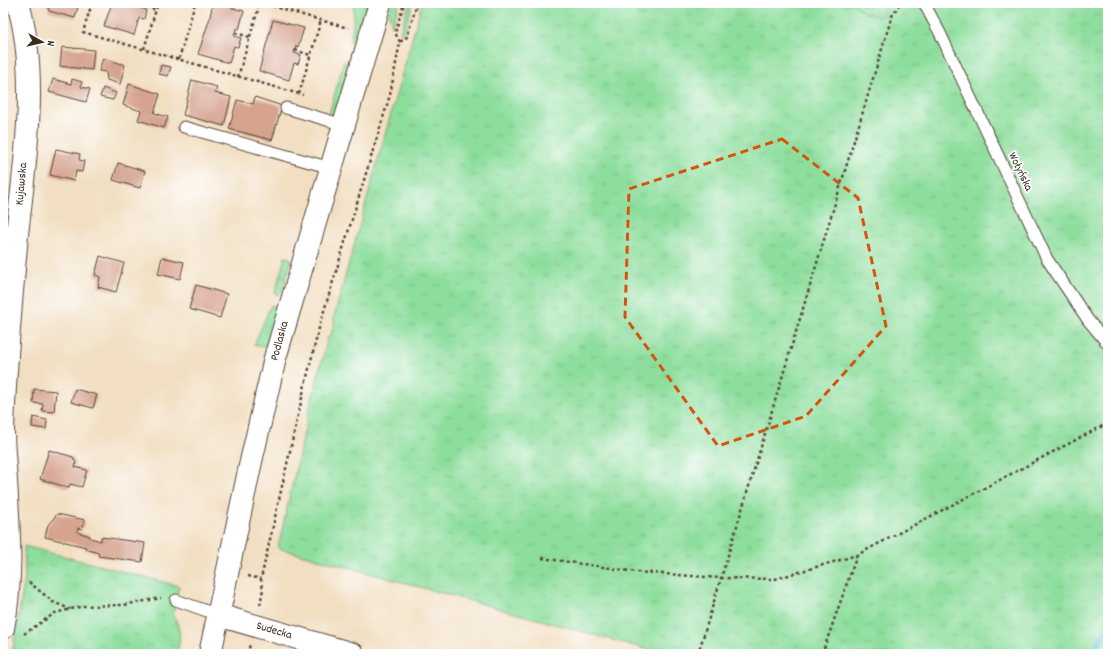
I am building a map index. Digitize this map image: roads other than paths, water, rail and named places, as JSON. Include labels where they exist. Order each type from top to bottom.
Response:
[{"type":"street","name":"Kujawska","points":[[12,632],[10,551],[3,432],[8,276],[24,167],[28,101],[27,54],[23,20],[18,3]]},
{"type":"street","name":"Podlaska","points":[[210,654],[275,358],[380,3]]},
{"type":"street","name":"Sudecka","points":[[218,616],[353,654]]},
{"type":"lane","name":"Wołyńska","points":[[924,3],[940,33],[1047,259],[1088,320],[1108,344]]},
{"type":"lane","points":[[286,108],[344,125]]},
{"type":"lane","points":[[184,127],[331,168]]},
{"type":"lane","points":[[176,600],[218,616]]},
{"type":"waterway","points":[[1090,654],[1108,629]]}]
